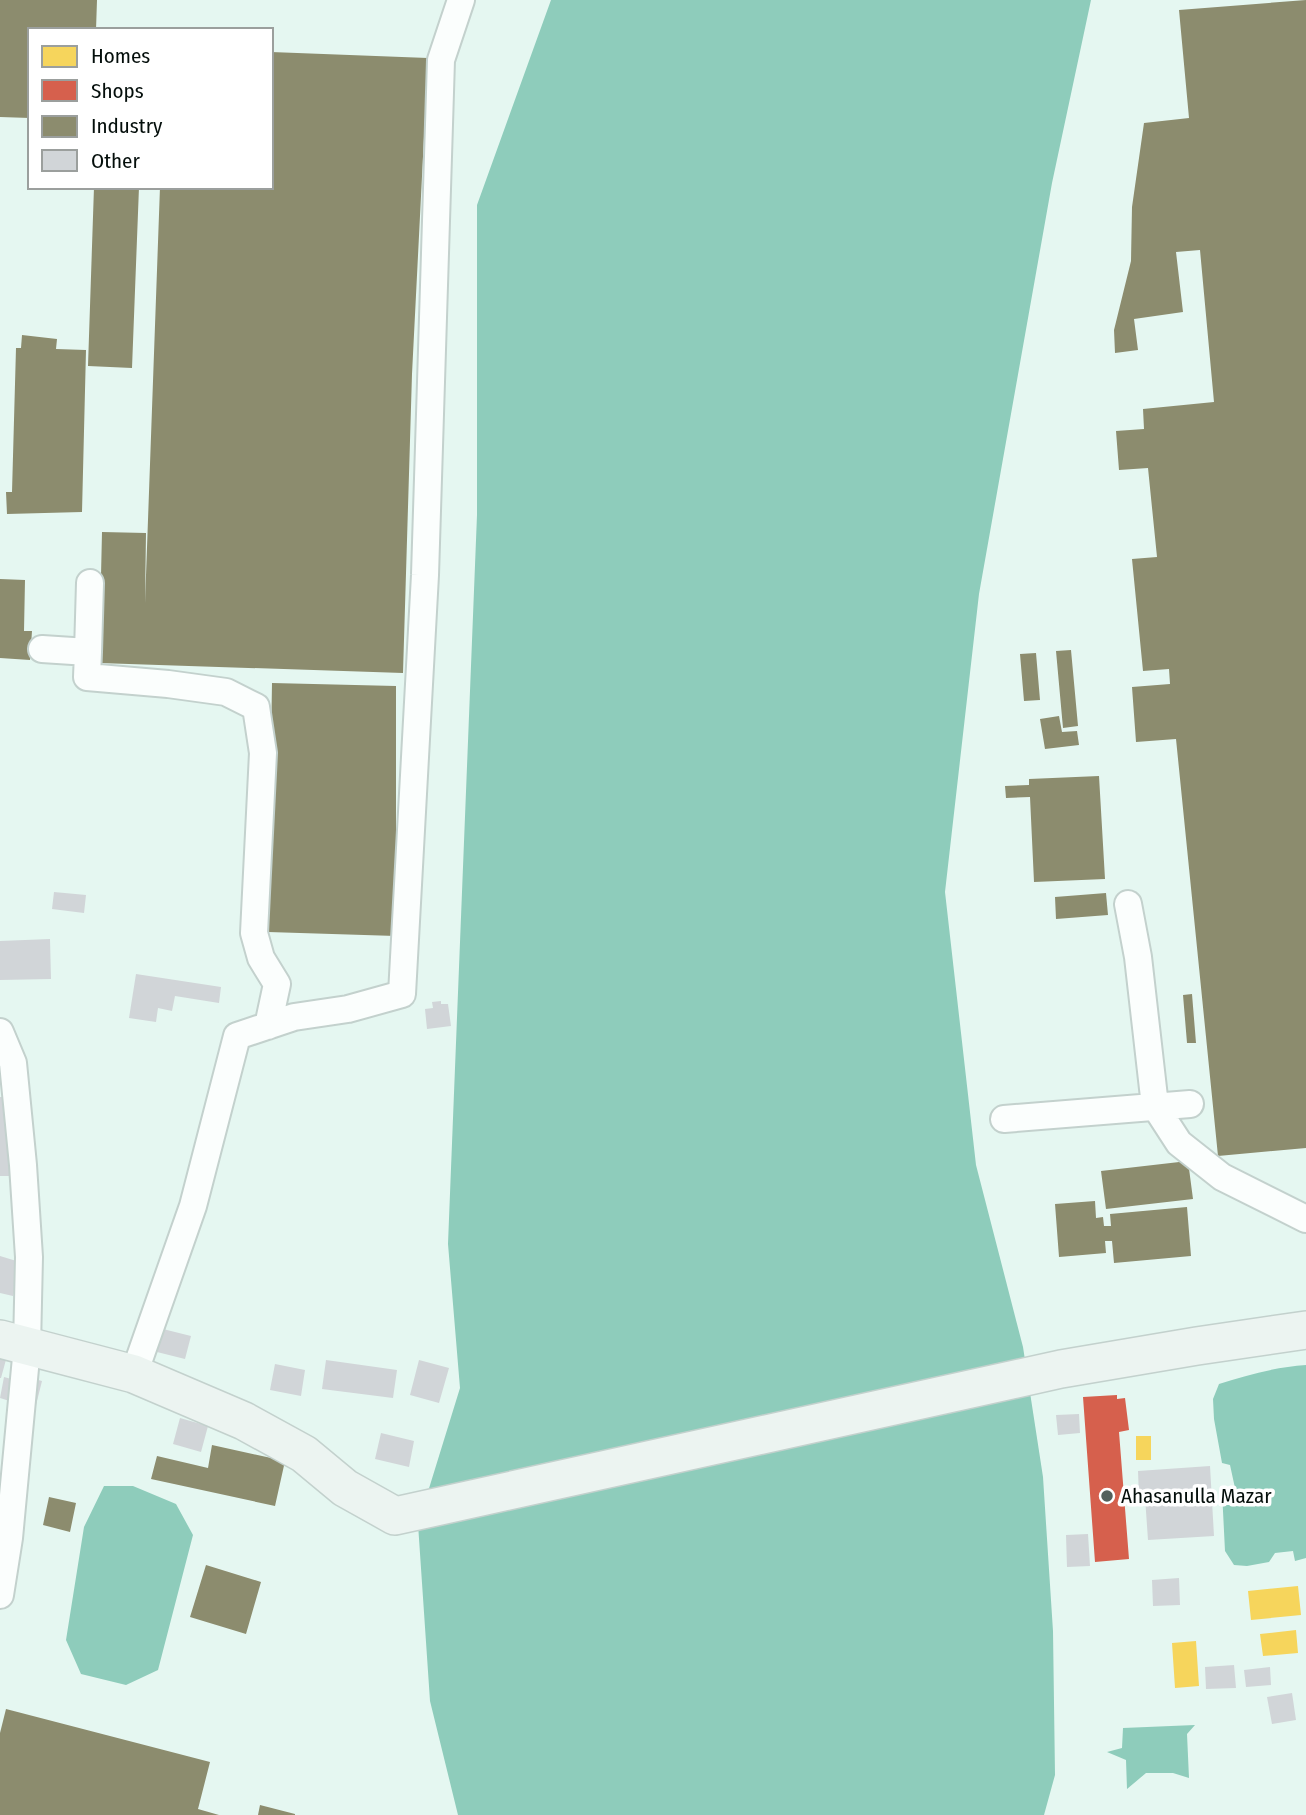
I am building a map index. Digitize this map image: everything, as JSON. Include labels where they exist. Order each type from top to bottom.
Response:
[{"type":"main road","points":[[13,1343],[134,1374],[244,1421],[304,1454],[345,1488],[395,1516],[1061,1369],[1306,1330]]},
{"type":"street","points":[[134,1374],[193,1206],[237,1036],[294,1017],[348,1009],[402,994],[425,575],[441,60],[461,0]]},
{"type":"street","points":[[90,583],[87,677],[226,692],[256,707],[263,753],[254,933],[261,958],[277,984],[268,1026]]},
{"type":"street","points":[[42,649],[88,652]]},
{"type":"street","points":[[1128,904],[1140,970],[1156,1106],[1180,1143],[1222,1177],[1306,1219]]},
{"type":"street","points":[[0,1032],[13,1063],[29,1257],[13,1343],[9,1538],[0,1595]]},
{"type":"street","points":[[1004,1119],[1190,1104]]},
{"type":"shaded area","points":[[551,0],[1091,0],[1052,183],[979,594],[945,892],[976,1165],[1023,1347],[1043,1477],[1053,1631],[1055,1775],[1044,1815],[458,1815],[430,1701],[418,1524],[460,1388],[448,1244],[477,515],[477,205]]},
{"type":"shaded area","points":[[1306,1365],[1306,1558],[1295,1561],[1293,1551],[1275,1553],[1269,1562],[1247,1566],[1234,1565],[1225,1551],[1222,1491],[1235,1488],[1230,1465],[1222,1463],[1213,1399],[1219,1384],[1262,1372]]},
{"type":"shaded area","points":[[104,1486],[133,1486],[176,1504],[193,1535],[158,1670],[126,1685],[81,1674],[66,1640],[84,1527]]},
{"type":"shaded area","points":[[1195,1725],[1187,1734],[1189,1778],[1173,1773],[1146,1773],[1127,1789],[1126,1760],[1107,1752],[1122,1748],[1123,1728]]},
{"type":"building: Homes","points":[[1136,1436],[1151,1436],[1151,1460],[1136,1460]]},
{"type":"building: Homes","points":[[1298,1586],[1301,1615],[1251,1620],[1248,1591]]},
{"type":"building: Homes","points":[[1296,1630],[1298,1653],[1263,1656],[1260,1634]]},
{"type":"building: Homes","points":[[1196,1641],[1199,1686],[1175,1688],[1172,1643]]},
{"type":"building: Shops","name":"Ahasanulla Mazar","points":[[1117,1395],[1117,1399],[1125,1398],[1129,1430],[1119,1432],[1129,1559],[1095,1562],[1083,1397]]},
{"type":"building: Industry","points":[[0,0],[97,0],[96,28],[28,28],[28,118],[0,117]]},
{"type":"building: Industry","points":[[1306,0],[1306,1148],[1218,1156],[1176,739],[1136,742],[1132,687],[1170,684],[1169,669],[1143,671],[1132,559],[1157,557],[1148,468],[1119,470],[1116,431],[1144,429],[1143,409],[1214,402],[1200,250],[1176,252],[1183,312],[1134,319],[1138,350],[1115,353],[1114,330],[1131,261],[1132,207],[1144,123],[1189,118],[1179,10]]},
{"type":"building: Industry","points":[[273,52],[428,58],[412,374],[403,673],[99,663],[102,532],[146,533],[145,603],[160,189],[273,189]]},
{"type":"building: Industry","points":[[94,189],[139,189],[132,368],[88,366]]},
{"type":"building: Industry","points":[[22,335],[57,339],[56,349],[86,350],[82,512],[7,514],[6,492],[12,492],[16,348],[21,348]]},
{"type":"building: Industry","points":[[0,579],[25,580],[24,631],[32,631],[30,660],[0,658]]},
{"type":"building: Industry","points":[[1071,650],[1078,726],[1063,728],[1056,651]]},
{"type":"building: Industry","points":[[1036,653],[1040,700],[1024,701],[1020,654]]},
{"type":"building: Industry","points":[[272,683],[396,686],[396,936],[268,932]]},
{"type":"building: Industry","points":[[1059,716],[1062,732],[1077,731],[1079,745],[1045,749],[1040,719]]},
{"type":"building: Industry","points":[[1099,776],[1105,879],[1034,882],[1030,797],[1006,798],[1005,786],[1029,785],[1029,779]]},
{"type":"building: Industry","points":[[1106,893],[1108,915],[1056,919],[1055,897]]},
{"type":"building: Industry","points":[[1192,994],[1196,1043],[1187,1043],[1183,995]]},
{"type":"building: Industry","points":[[1188,1161],[1193,1199],[1106,1209],[1101,1171]]},
{"type":"building: Industry","points":[[1095,1201],[1096,1218],[1103,1217],[1104,1226],[1111,1226],[1110,1214],[1187,1207],[1191,1256],[1114,1263],[1112,1241],[1105,1241],[1106,1253],[1059,1257],[1055,1204]]},
{"type":"building: Industry","points":[[212,1445],[285,1461],[275,1506],[151,1479],[157,1456],[208,1468]]},
{"type":"building: Industry","points":[[49,1497],[76,1503],[70,1532],[43,1525]]},
{"type":"building: Industry","points":[[206,1565],[261,1582],[246,1634],[190,1617]]},
{"type":"building: Industry","points":[[6,1709],[210,1762],[198,1809],[219,1815],[0,1815],[0,1733]]},
{"type":"building: Industry","points":[[260,1805],[295,1814],[295,1815],[258,1815]]},
{"type":"building: Other","points":[[54,892],[86,895],[84,913],[52,909]]},
{"type":"building: Other","points":[[50,939],[51,979],[0,980],[0,941]]},
{"type":"building: Other","points":[[136,974],[221,987],[219,1003],[175,996],[172,1011],[158,1008],[156,1022],[129,1018]]},
{"type":"building: Other","points":[[441,1001],[441,1004],[448,1004],[451,1026],[427,1029],[425,1009],[433,1008],[432,1002]]},
{"type":"building: Other","points":[[0,1097],[13,1097],[11,1176],[0,1176]]},
{"type":"building: Other","points":[[0,1256],[23,1263],[13,1296],[0,1293]]},
{"type":"building: Other","points":[[163,1329],[191,1336],[185,1359],[157,1352]]},
{"type":"building: Other","points":[[0,1354],[7,1356],[1,1378],[0,1378]]},
{"type":"building: Other","points":[[326,1360],[397,1370],[393,1398],[322,1389]]},
{"type":"building: Other","points":[[419,1360],[449,1368],[439,1403],[410,1395]]},
{"type":"building: Other","points":[[275,1364],[305,1370],[301,1396],[270,1390]]},
{"type":"building: Other","points":[[24,1376],[42,1381],[35,1409],[0,1398],[4,1377],[22,1382]]},
{"type":"building: Other","points":[[1079,1414],[1080,1433],[1058,1435],[1056,1415]]},
{"type":"building: Other","points":[[180,1418],[208,1426],[201,1452],[173,1444]]},
{"type":"building: Other","points":[[381,1433],[414,1441],[409,1467],[375,1459]]},
{"type":"building: Other","points":[[1210,1466],[1214,1536],[1148,1540],[1145,1497],[1139,1497],[1138,1471]]},
{"type":"building: Other","points":[[1088,1534],[1090,1566],[1067,1567],[1066,1535]]},
{"type":"building: Other","points":[[1179,1578],[1180,1605],[1153,1606],[1152,1580]]},
{"type":"building: Other","points":[[1234,1665],[1236,1688],[1206,1689],[1205,1667]]},
{"type":"building: Other","points":[[1270,1667],[1271,1685],[1246,1687],[1244,1670]]},
{"type":"building: Other","points":[[1292,1693],[1296,1720],[1272,1724],[1267,1697]]},
{"type":"place","name":"Ahasanulla Mazar","points":[[1107,1496]]}]
